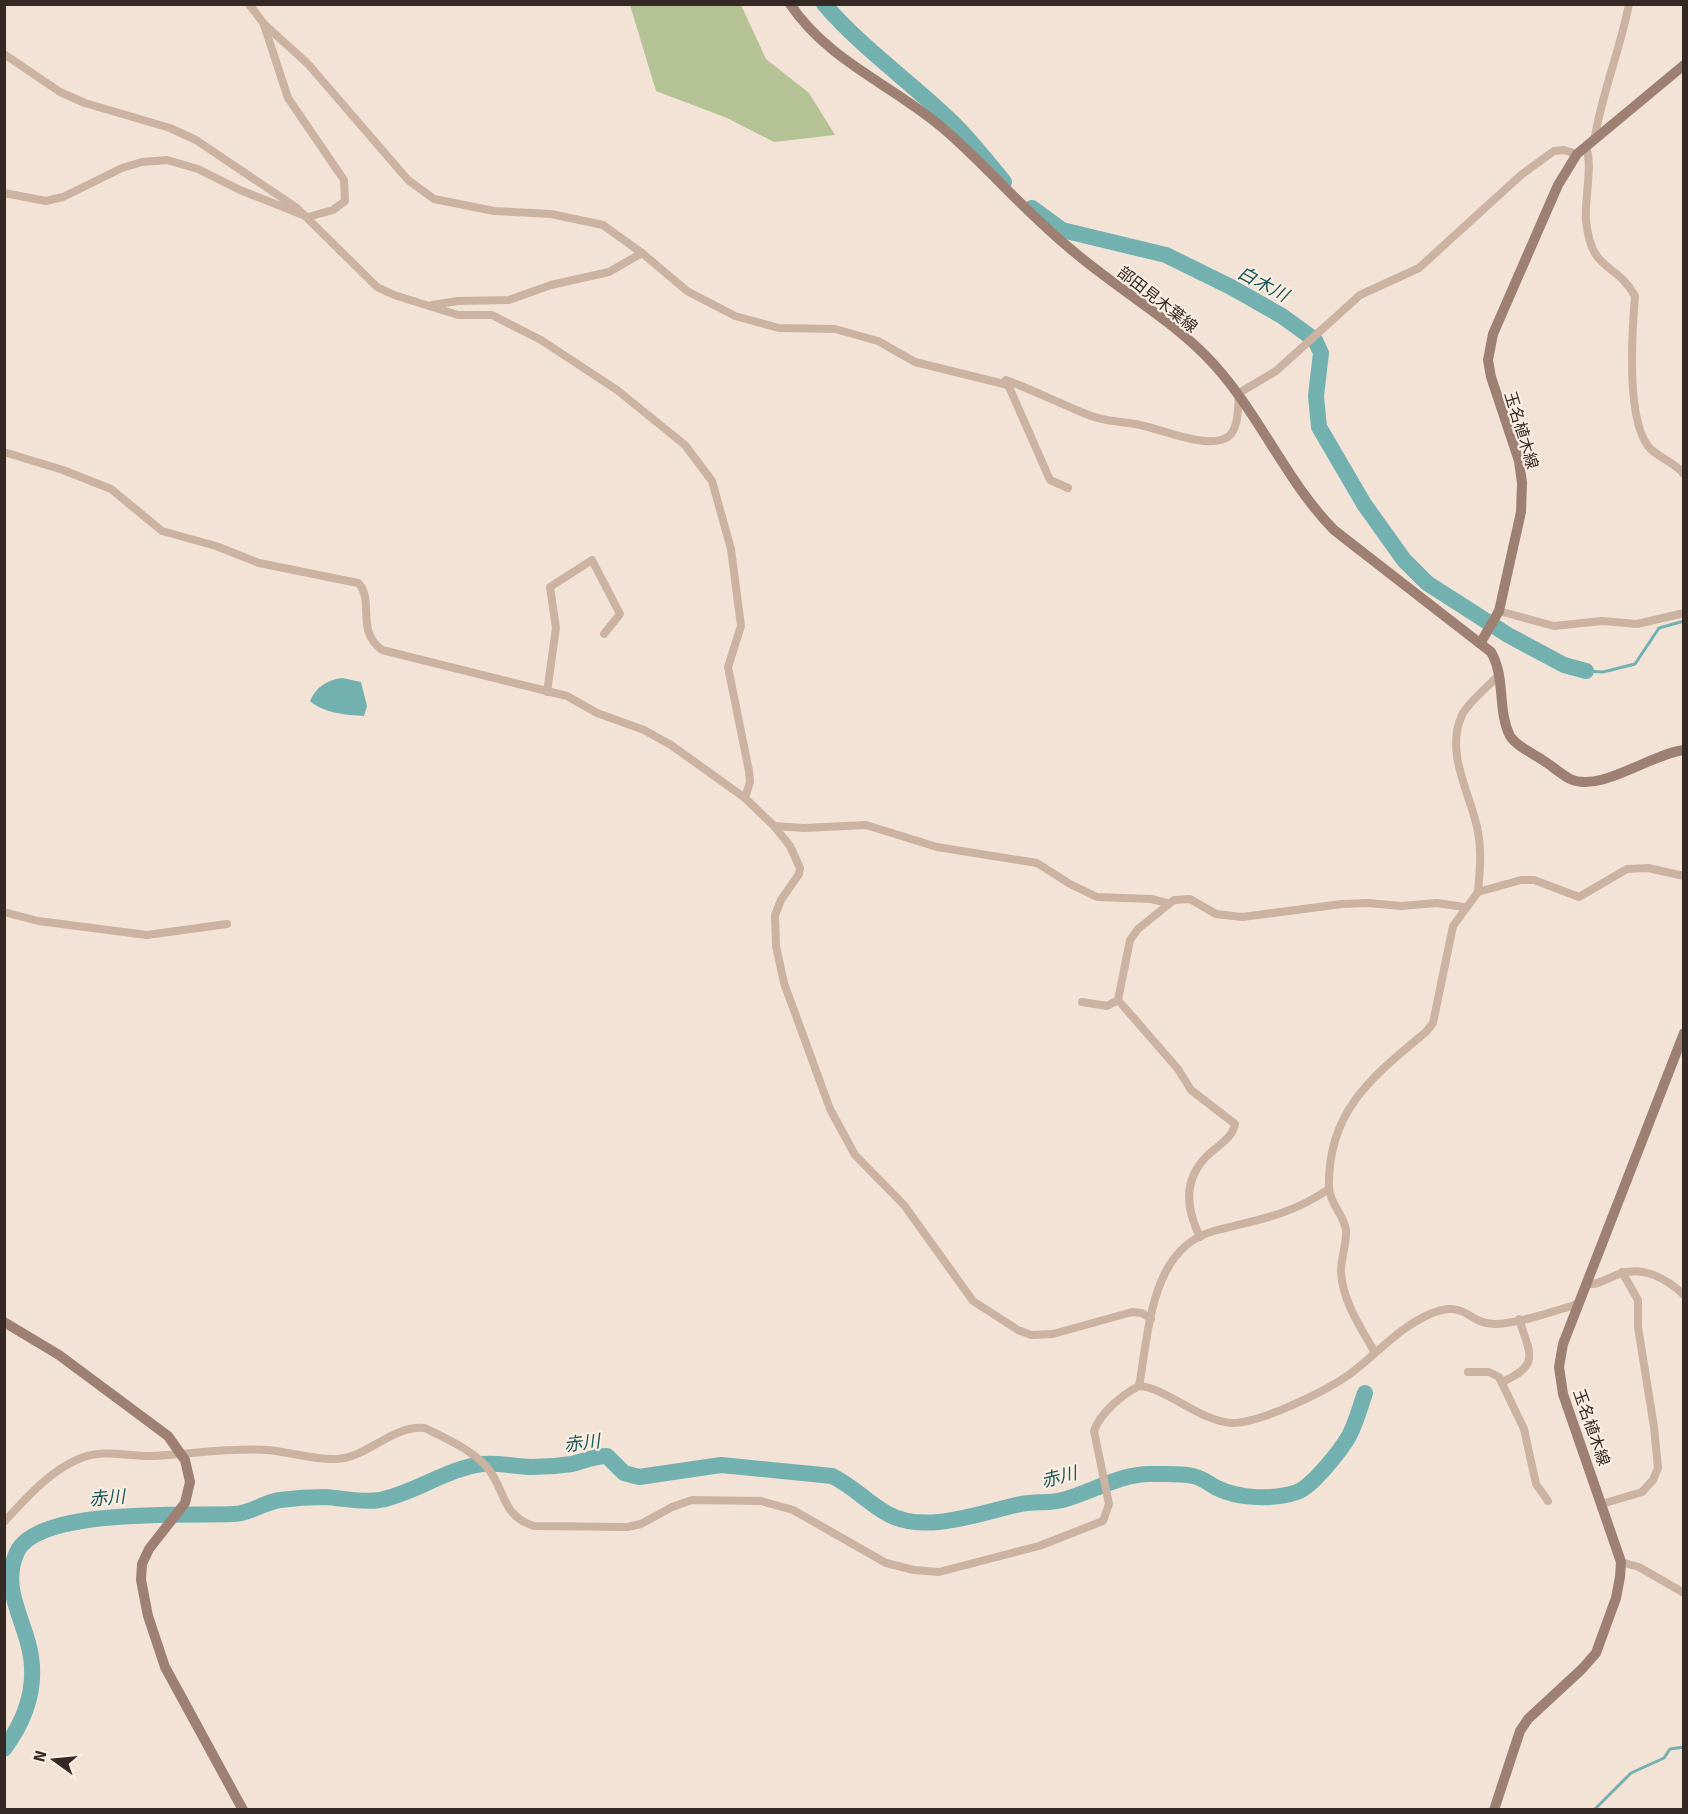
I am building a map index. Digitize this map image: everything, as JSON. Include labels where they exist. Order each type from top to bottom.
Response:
[{"type":"main road","name":"部田見木葉線","points":[[790,4],[806,28],[828,49],[943,128],[1071,250],[1204,354],[1239,393],[1311,507],[1343,537],[1457,628],[1480,642]]},
{"type":"main road","name":"玉名植木線","points":[[1480,642],[1497,614],[1521,512],[1522,483],[1519,461],[1491,377],[1488,360],[1493,334],[1558,185],[1576,154],[1683,65]]},
{"type":"main road","points":[[1480,642],[1491,652],[1500,674],[1504,718],[1511,739],[1571,779],[1587,783],[1600,781],[1651,758],[1683,750]]},
{"type":"main road","name":"玉名植木線","points":[[1494,1809],[1513,1746],[1524,1725],[1596,1653],[1616,1598],[1622,1562],[1563,1394],[1559,1367],[1563,1344],[1683,1033]]},
{"type":"main road","points":[[4,1322],[59,1355],[168,1436],[189,1469],[189,1493],[180,1513],[149,1549],[142,1564],[141,1580],[148,1616],[165,1667],[243,1809]]},
{"type":"street","points":[[249,4],[264,24],[308,64],[408,180],[434,199],[494,211],[580,219],[603,225],[642,253],[687,291],[735,316],[779,328],[835,329],[878,341],[915,362],[1008,385]]},
{"type":"street","points":[[1595,136],[1600,103],[1624,31],[1629,4]]},
{"type":"street","points":[[4,193],[46,201],[63,197],[122,168],[142,162],[167,160],[198,169],[240,190],[308,217],[333,210],[345,201],[344,180],[288,98],[273,58],[264,24]]},
{"type":"street","points":[[4,54],[60,92],[85,103],[170,128],[196,140],[260,181],[308,217],[377,286],[394,295],[458,315],[492,315],[541,340],[617,390],[658,421],[701,462],[712,481],[722,508],[739,593],[740,634],[728,667],[749,771],[750,782],[745,798]]},
{"type":"street","points":[[1585,146],[1589,158],[1584,202],[1586,223],[1594,255],[1601,264],[1622,279],[1635,296],[1631,333],[1633,380],[1642,433],[1652,450],[1668,459],[1683,474]]},
{"type":"street","points":[[1068,488],[1050,480],[1006,380],[1036,390],[1087,415],[1110,422],[1138,424],[1209,441],[1222,441],[1231,435],[1236,421],[1239,393],[1276,371],[1360,295],[1419,268],[1521,175],[1554,151],[1564,150],[1576,154]]},
{"type":"street","points":[[428,306],[458,301],[509,300],[551,285],[609,272],[642,253]]},
{"type":"street","points":[[4,452],[54,467],[111,489],[162,531],[216,546],[259,563],[358,583],[364,593],[368,632],[375,645],[389,654],[567,696],[597,713],[644,730],[671,745],[745,798],[774,826],[790,846],[800,868],[799,874],[781,900],[775,915],[776,946],[784,983],[830,1109],[855,1155],[904,1205],[973,1301],[1018,1330],[1031,1335],[1053,1334],[1132,1312],[1142,1313],[1151,1319]]},
{"type":"street","points":[[547,692],[556,628],[550,587],[592,560],[620,614],[604,634]]},
{"type":"street","points":[[1497,614],[1554,626],[1602,621],[1637,624],[1683,613]]},
{"type":"street","points":[[1478,892],[1481,853],[1477,828],[1458,768],[1456,736],[1463,714],[1500,674]]},
{"type":"street","points":[[774,826],[804,828],[866,825],[936,848],[1037,863],[1097,897],[1151,899],[1167,903],[1182,898],[1190,899],[1216,914],[1242,917],[1342,903],[1401,906],[1437,903],[1464,907]]},
{"type":"street","points":[[1374,1351],[1354,1316],[1341,1274],[1346,1227],[1329,1189],[1335,1145],[1351,1104],[1370,1079],[1426,1032],[1433,1023],[1449,938],[1464,907],[1478,892],[1521,880],[1534,880],[1579,897],[1627,869],[1648,868],[1683,876]]},
{"type":"street","points":[[1082,1002],[1107,1006],[1118,1000],[1128,945],[1138,929],[1161,912],[1167,903]]},
{"type":"street","points":[[4,912],[38,921],[147,935],[227,924]]},
{"type":"street","points":[[1118,1000],[1178,1069],[1191,1090],[1235,1124],[1226,1140],[1206,1156],[1193,1176],[1187,1204],[1200,1237]]},
{"type":"street","points":[[4,1522],[44,1480],[81,1458],[112,1452],[151,1456],[180,1452],[262,1450],[338,1459],[403,1429],[425,1428],[476,1456],[493,1473],[511,1512],[534,1526],[627,1527],[641,1524],[672,1507],[692,1500],[761,1500],[793,1510],[885,1563],[914,1570],[939,1572],[1039,1546],[1102,1521],[1109,1504],[1094,1442],[1094,1431],[1101,1418],[1126,1394],[1139,1386],[1151,1319],[1164,1275],[1173,1257],[1211,1231],[1298,1209],[1329,1189]]},
{"type":"street","points":[[1602,1504],[1642,1492],[1653,1480],[1658,1468],[1654,1426],[1638,1327],[1638,1300],[1622,1272]]},
{"type":"street","points":[[1588,1284],[1600,1282],[1622,1272],[1658,1276],[1683,1295]]},
{"type":"street","points":[[1139,1386],[1210,1417],[1234,1423],[1254,1419],[1293,1404],[1329,1386],[1350,1373],[1374,1351],[1413,1323],[1444,1309],[1459,1309],[1494,1324],[1578,1304]]},
{"type":"street","points":[[1502,1382],[1521,1374],[1529,1364],[1530,1352],[1519,1319]]},
{"type":"street","points":[[1468,1372],[1489,1372],[1502,1382],[1524,1429],[1536,1484],[1548,1501]]},
{"type":"street","points":[[1622,1562],[1640,1567],[1683,1593]]},
{"type":"green space","points":[[630,5],[741,5],[766,59],[809,93],[835,135],[774,142],[727,118],[656,91]]},
{"type":"water","points":[[342,678],[361,682],[367,706],[364,716],[328,711],[310,701],[323,685]]},
{"type":"waterway","name":"白木川","points":[[824,4],[869,49],[957,127],[1004,182]]},
{"type":"waterway","name":"白木川","points":[[1032,208],[1062,230],[1166,255],[1231,287],[1282,316],[1315,340],[1321,353],[1316,396],[1319,427],[1364,504],[1404,560],[1427,583],[1508,635],[1564,665],[1586,671]]},
{"type":"waterway","points":[[1586,671],[1603,672],[1635,664],[1659,628],[1684,621]]},
{"type":"waterway","name":"赤川","points":[[4,1749],[25,1712],[32,1672],[28,1643],[12,1587],[13,1564],[17,1552],[31,1538],[53,1527],[116,1517],[239,1513],[274,1501],[297,1498],[325,1497],[373,1501],[393,1497],[456,1471],[482,1464],[547,1467],[607,1456],[624,1473],[639,1477],[721,1465],[832,1476],[888,1514],[903,1520],[919,1522],[954,1520],[1021,1504],[1061,1501],[1119,1479],[1141,1474],[1188,1475],[1200,1478],[1226,1492],[1246,1496],[1288,1495],[1303,1489],[1310,1483],[1340,1450],[1349,1436],[1365,1393]]},
{"type":"waterway","points":[[1594,1810],[1631,1773],[1664,1758],[1670,1749],[1684,1747]]}]
